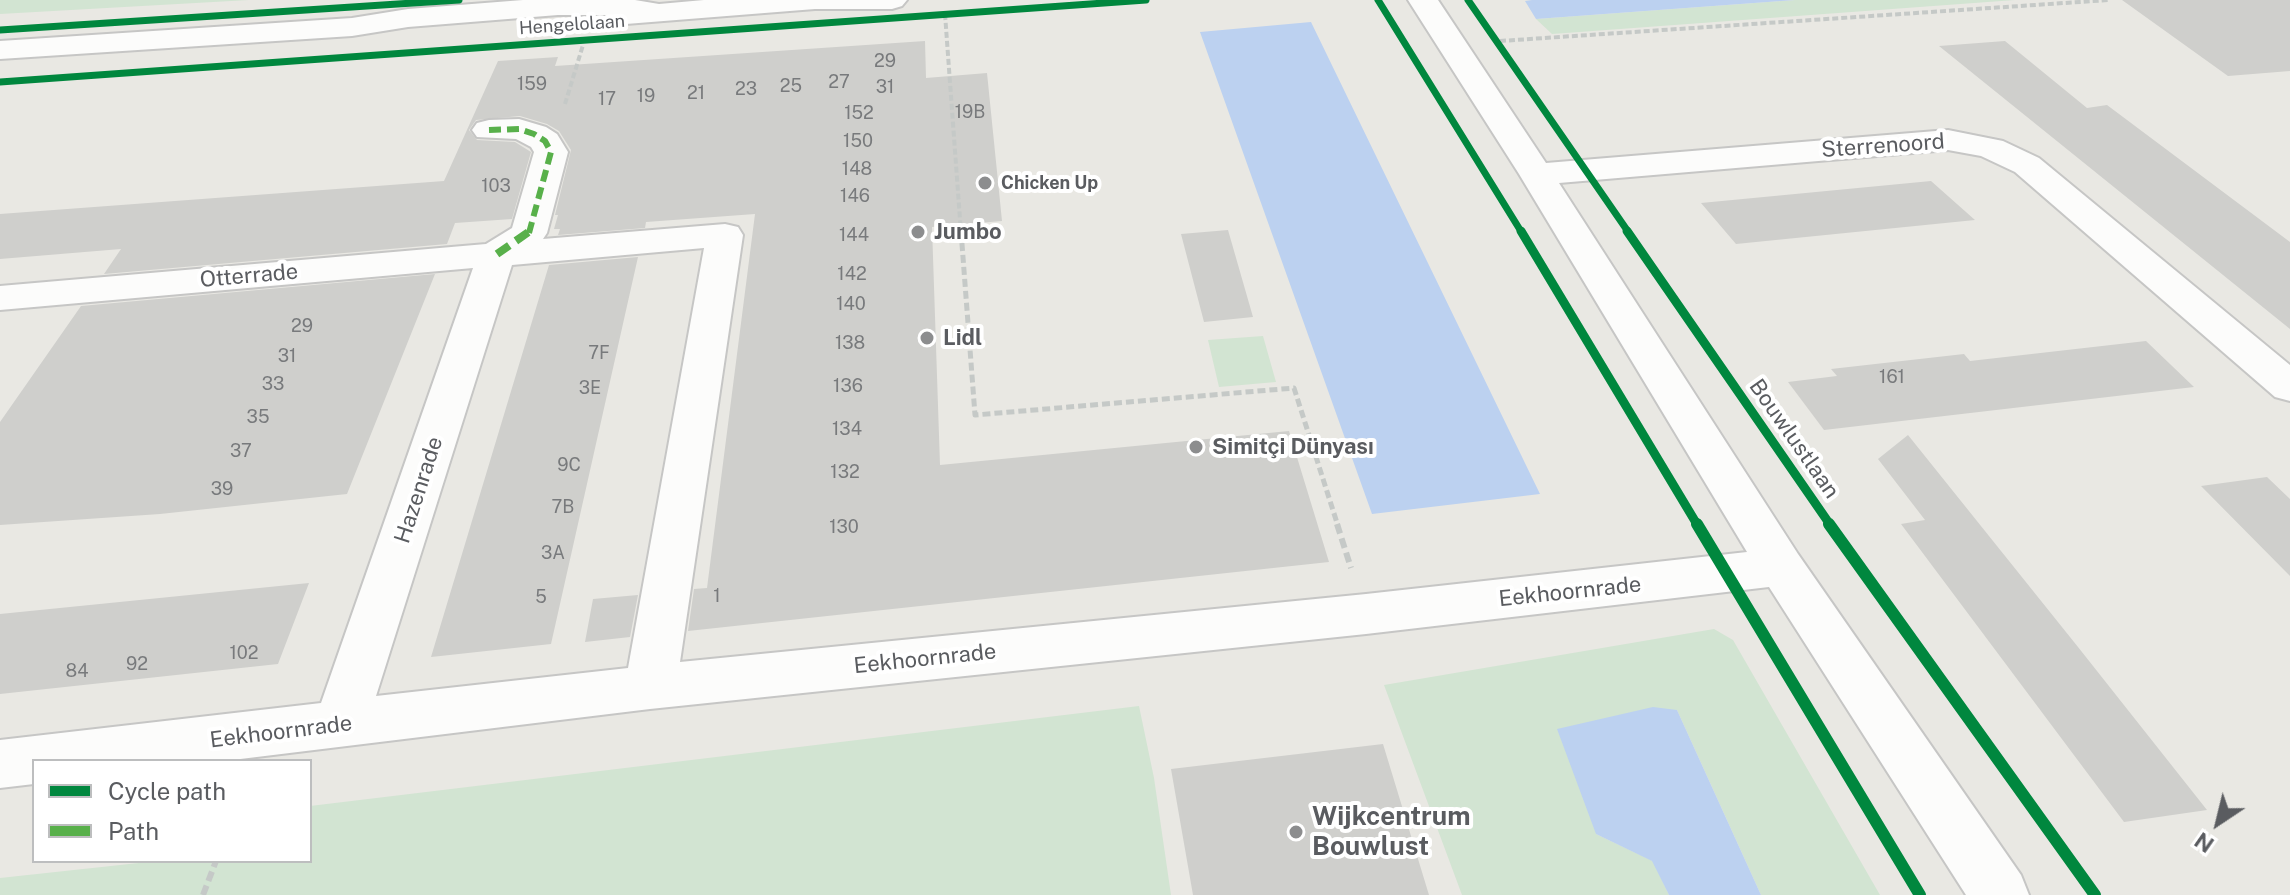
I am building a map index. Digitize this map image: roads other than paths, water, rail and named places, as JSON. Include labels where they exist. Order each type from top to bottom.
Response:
[{"type":"street","name":"Hengelolaan","points":[[560,3],[653,11],[815,0],[892,0]]},
{"type":"street","points":[[1423,0],[1536,174],[1781,567],[2000,895]]},
{"type":"street","points":[[524,10],[560,3]]},
{"type":"street","name":"Hengelolaan","points":[[0,50],[352,27],[404,29],[524,10],[595,32],[653,11]]},
{"type":"street","points":[[489,130],[519,129],[534,134],[545,141],[551,152],[529,233],[497,254]]},
{"type":"street","name":"Sterrenoord","points":[[1536,174],[1948,140],[1991,148],[2027,165],[2290,387]]},
{"type":"street","name":"Otterrade","points":[[0,298],[725,235],[650,687]]},
{"type":"street","name":"Hazenrade","points":[[340,725],[497,254]]},
{"type":"street","name":"Eekhoornrade","points":[[44,759],[650,687],[1366,614],[1781,567]]},
{"type":"street","name":"Eekhoornrade","points":[[0,764],[32,760]]},
{"type":"water","points":[[1795,0],[1536,19],[1525,1]]},
{"type":"water","points":[[1311,22],[1540,494],[1372,514],[1200,32]]},
{"type":"water","points":[[1653,707],[1677,710],[1761,895],[1669,895],[1652,861],[1596,834],[1557,729]]},
{"type":"place","name":"Chicken Up","points":[[985,183]]},
{"type":"place","name":"Jumbo","points":[[918,232]]},
{"type":"place","name":"Lidl","points":[[927,338]]},
{"type":"place","name":"Simitçi Dünyası","points":[[1196,447]]},
{"type":"place","name":"Wijkcentrum Bouwlust","points":[[1296,832]]}]
